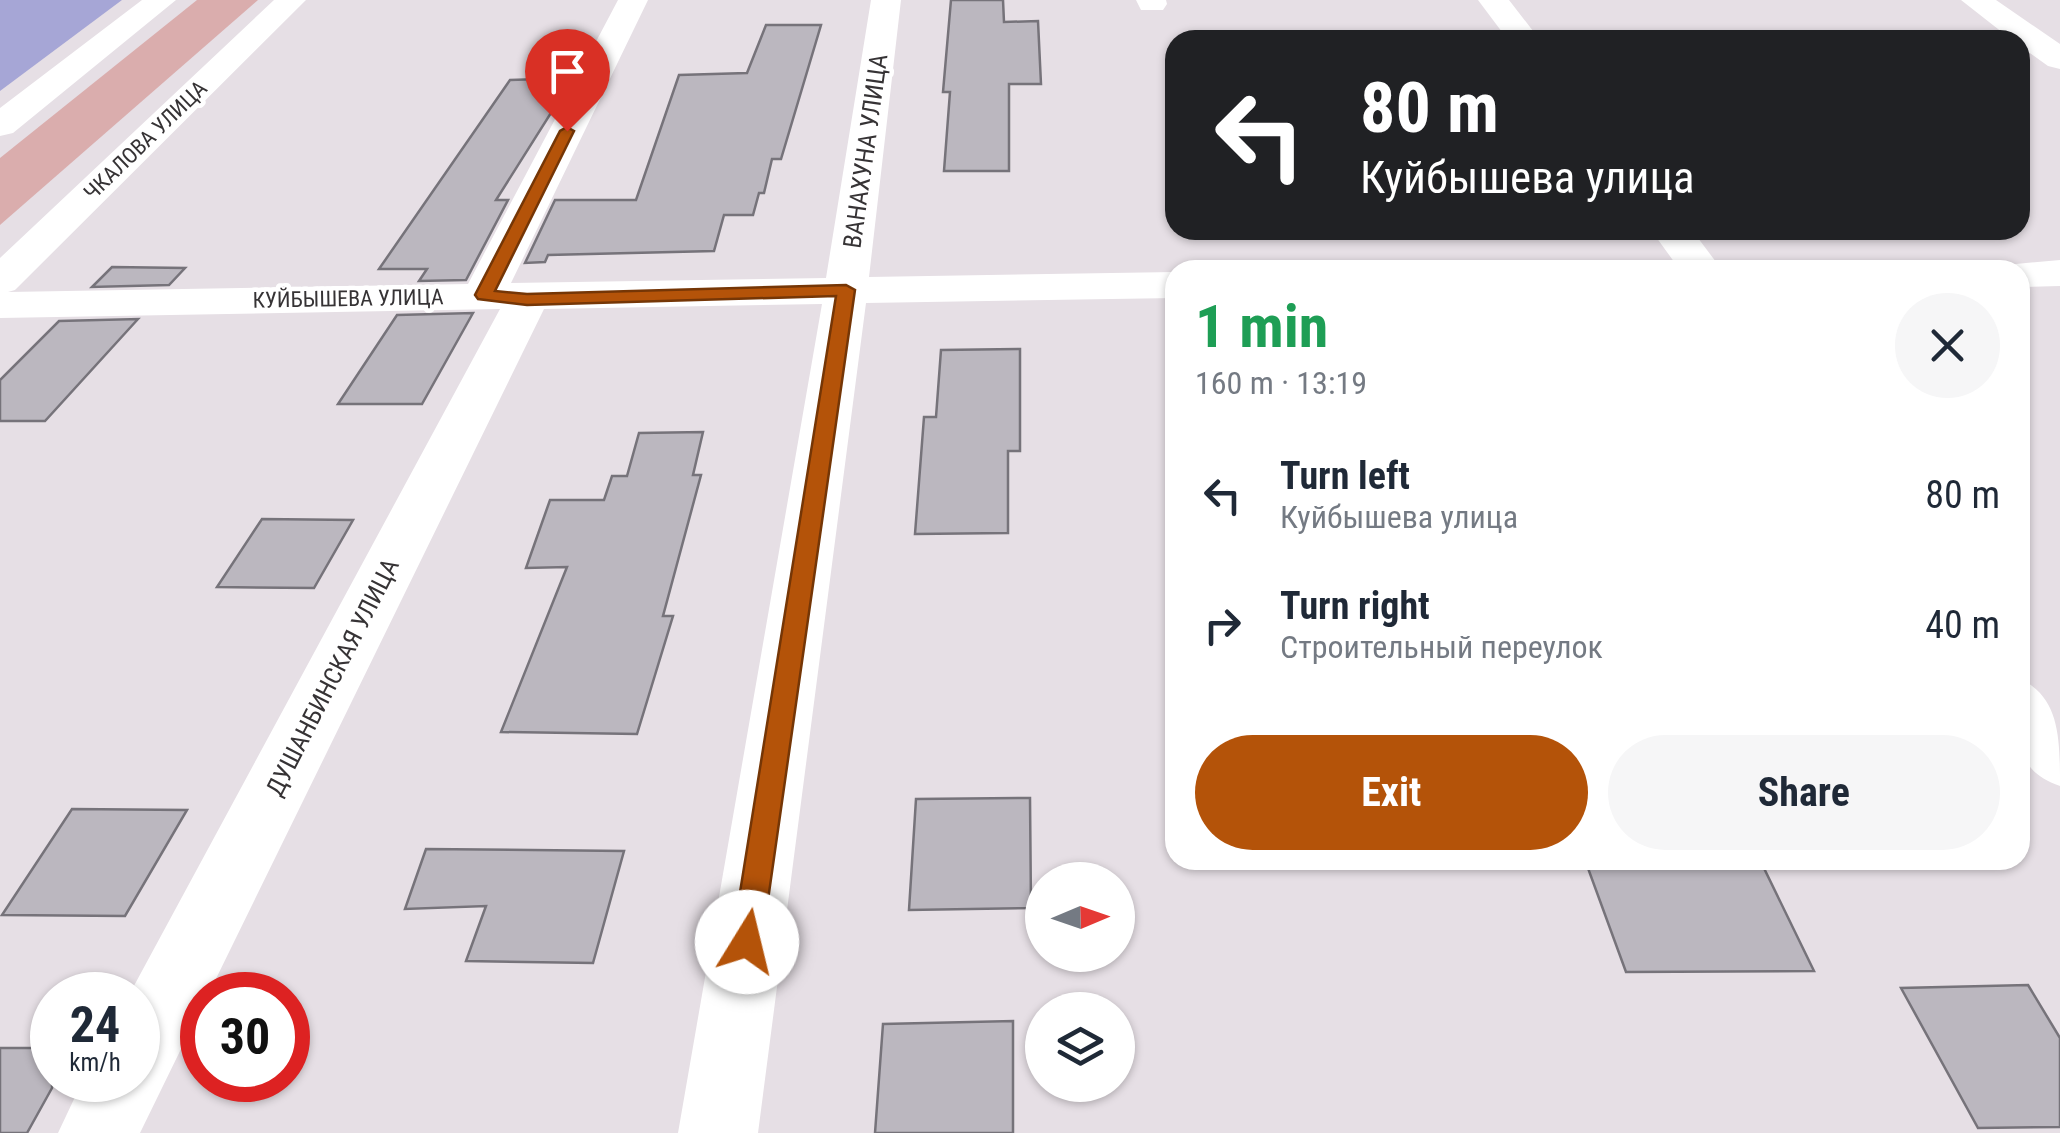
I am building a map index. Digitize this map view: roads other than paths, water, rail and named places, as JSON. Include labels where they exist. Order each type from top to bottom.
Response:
[{"type":"street","points":[[0,124],[161,0]]},
{"type":"street","name":"ЧКАЛОВА УЛИЦА","points":[[0,281],[290,0]]},
{"type":"street","name":"ДУШАНБИНСКАЯ УЛИЦА","points":[[160,1011],[506,297],[633,0]]},
{"type":"street","name":"ВАНАХУНА УЛИЦА","points":[[718,1133],[886,0]]},
{"type":"street","points":[[1493,0],[1516,30]]},
{"type":"street","points":[[1976,0],[2019,30]]},
{"type":"street","points":[[2030,38],[2060,59]]},
{"type":"street","points":[[1678,240],[1694,260]]},
{"type":"street","points":[[2030,274],[2060,273]]},
{"type":"street","name":"КУЙБЫШЕВА УЛИЦА","points":[[0,305],[1165,286]]},
{"type":"street","points":[[2030,718],[2060,759]]},
{"type":"street","points":[[98,1133],[114,1102]]},
{"type":"water","points":[[0,0],[122,0],[0,91]]}]
